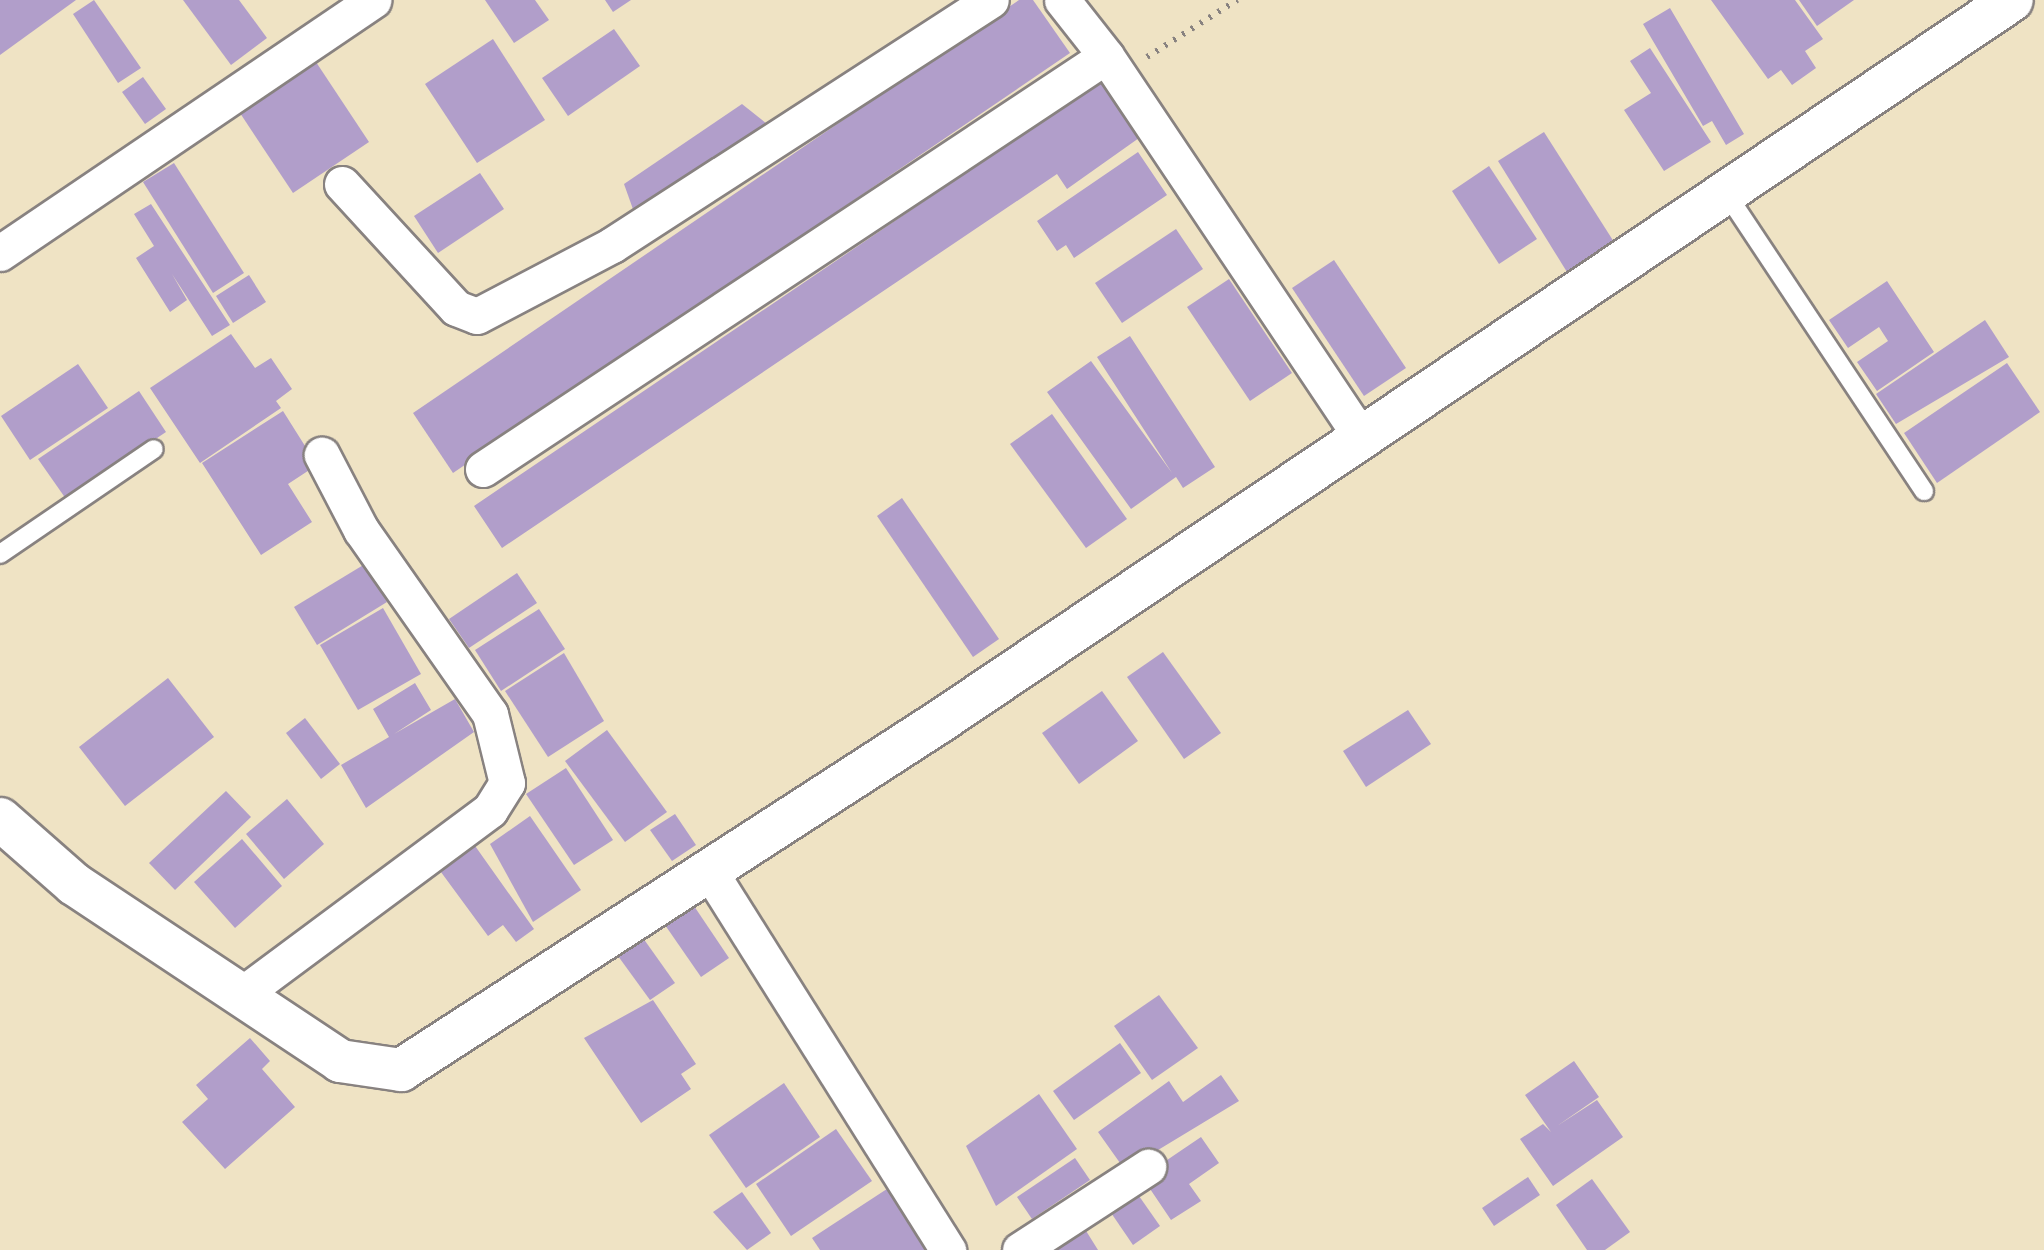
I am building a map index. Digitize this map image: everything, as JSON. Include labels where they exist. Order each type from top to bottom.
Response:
[{"type":"street","points":[[0,253],[374,0]]},
{"type":"street","points":[[342,184],[456,308],[477,316],[612,245],[991,0]]},
{"type":"street","points":[[1062,0],[1113,65],[1363,440]]},
{"type":"street","points":[[0,820],[74,884],[245,992],[340,1060],[402,1070],[710,872],[1363,440],[2012,0]]},
{"type":"street","points":[[482,470],[1113,65]]},
{"type":"street","points":[[245,992],[490,810],[507,783],[490,714],[362,530],[322,455]]},
{"type":"street","points":[[710,872],[948,1250]]},
{"type":"street","points":[[1020,1250],[1148,1167]]},
{"type":"lane","points":[[1726,192],[1924,491]]},
{"type":"lane","points":[[0,554],[154,449]]},
{"type":"path","points":[[1113,65],[1236,0]]},
{"type":"building","points":[[0,0],[76,0],[0,55]]},
{"type":"building","points":[[94,0],[141,68],[118,83],[73,14]]},
{"type":"building","points":[[183,0],[239,0],[267,38],[231,65]]},
{"type":"building","points":[[485,0],[535,0],[549,20],[514,43]]},
{"type":"building","points":[[605,0],[631,0],[613,12]]},
{"type":"building","points":[[1019,0],[1033,0],[1070,53],[453,473],[413,413]]},
{"type":"building","points":[[1711,0],[1795,0],[1823,39],[1805,51],[1816,68],[1792,85],[1781,70],[1768,79]]},
{"type":"building","points":[[1799,0],[1854,0],[1817,26]]},
{"type":"building","points":[[1670,8],[1744,134],[1726,145],[1712,121],[1703,126],[1643,24]]},
{"type":"building","points":[[614,29],[640,66],[568,116],[542,78]]},
{"type":"building","points":[[493,39],[545,120],[477,163],[425,84]]},
{"type":"building","points":[[1650,48],[1711,142],[1664,171],[1624,110],[1651,93],[1630,61]]},
{"type":"building","points":[[316,62],[369,142],[293,193],[240,113]]},
{"type":"building","points":[[143,77],[166,109],[145,124],[122,92]]},
{"type":"building","points":[[1100,82],[1139,138],[1067,189],[1057,174],[502,548],[474,506]]},
{"type":"building","points":[[742,104],[777,132],[639,226],[624,184]]},
{"type":"building","points":[[1544,132],[1614,242],[1567,272],[1498,161]]},
{"type":"building","points":[[1138,152],[1167,195],[1074,258],[1066,245],[1057,251],[1037,221]]},
{"type":"building","points":[[174,163],[244,273],[213,293],[143,182]]},
{"type":"building","points":[[1489,166],[1537,239],[1499,264],[1452,191]]},
{"type":"building","points":[[480,173],[504,209],[438,253],[414,216]]},
{"type":"building","points":[[151,204],[230,325],[212,336],[172,274],[187,300],[170,312],[136,258],[154,246],[134,214]]},
{"type":"building","points":[[1176,229],[1203,269],[1122,323],[1095,283]]},
{"type":"building","points":[[1334,260],[1406,368],[1364,396],[1292,288]]},
{"type":"building","points":[[249,275],[266,302],[233,323],[216,296]]},
{"type":"building","points":[[1229,279],[1292,373],[1250,401],[1187,307]]},
{"type":"building","points":[[1887,281],[1934,352],[1877,391],[1857,362],[1888,341],[1879,327],[1848,348],[1829,320]]},
{"type":"building","points":[[1985,320],[2009,357],[1896,424],[1876,394]]},
{"type":"building","points":[[231,334],[255,368],[271,358],[292,389],[276,401],[281,408],[200,463],[150,388]]},
{"type":"building","points":[[1130,336],[1215,467],[1183,488],[1176,477],[1131,509],[1047,392],[1091,361],[1172,473],[1097,357]]},
{"type":"building","points":[[2007,363],[2040,412],[1937,483],[1904,433]]},
{"type":"building","points":[[78,364],[108,408],[30,460],[1,416]]},
{"type":"building","points":[[139,391],[166,432],[66,499],[38,459]]},
{"type":"building","points":[[283,411],[317,465],[288,484],[312,522],[261,555],[202,463]]},
{"type":"building","points":[[1052,414],[1127,519],[1086,548],[1010,444]]},
{"type":"building","points":[[902,498],[999,639],[973,657],[877,516]]},
{"type":"building","points":[[365,564],[387,602],[317,645],[294,607]]},
{"type":"building","points":[[517,573],[537,603],[469,648],[449,619]]},
{"type":"building","points":[[383,608],[421,674],[358,710],[320,645]]},
{"type":"building","points":[[539,609],[565,649],[501,691],[475,650]]},
{"type":"building","points":[[1163,652],[1221,733],[1184,759],[1127,677]]},
{"type":"building","points":[[564,653],[604,721],[548,757],[505,691]]},
{"type":"building","points":[[168,678],[214,737],[125,806],[79,747]]},
{"type":"building","points":[[415,683],[431,710],[394,734],[455,699],[474,732],[366,808],[341,765],[389,737],[373,709]]},
{"type":"building","points":[[1102,691],[1138,741],[1079,784],[1042,733]]},
{"type":"building","points":[[1408,710],[1431,744],[1366,787],[1343,751]]},
{"type":"building","points":[[305,718],[340,764],[321,779],[286,733]]},
{"type":"building","points":[[607,730],[667,812],[625,842],[565,761]]},
{"type":"building","points":[[566,768],[613,840],[574,865],[526,794]]},
{"type":"building","points":[[226,791],[251,817],[175,890],[149,863]]},
{"type":"building","points":[[287,799],[324,844],[284,879],[246,834]]},
{"type":"building","points":[[675,814],[696,845],[672,861],[650,830]]},
{"type":"building","points":[[530,816],[581,890],[533,922],[490,844]]},
{"type":"building","points":[[242,839],[282,886],[235,928],[194,882]]},
{"type":"building","points":[[473,843],[534,929],[516,942],[503,925],[488,936],[438,868]]},
{"type":"building","points":[[694,906],[729,958],[701,977],[665,925]]},
{"type":"building","points":[[643,938],[675,983],[650,1000],[618,956]]},
{"type":"building","points":[[1159,995],[1198,1048],[1152,1080],[1114,1026]]},
{"type":"building","points":[[653,1000],[696,1064],[681,1074],[691,1089],[641,1123],[584,1038]]},
{"type":"building","points":[[250,1038],[270,1061],[262,1069],[295,1107],[225,1169],[182,1122],[208,1099],[196,1085]]},
{"type":"building","points":[[1120,1043],[1141,1073],[1074,1120],[1053,1091]]},
{"type":"building","points":[[1574,1061],[1599,1097],[1557,1126],[1597,1100],[1623,1137],[1553,1186],[1520,1139],[1543,1124],[1551,1132],[1525,1095]]},
{"type":"building","points":[[1221,1075],[1239,1101],[1125,1170],[1098,1132],[1169,1081],[1183,1102]]},
{"type":"building","points":[[784,1083],[820,1137],[746,1188],[709,1135]]},
{"type":"building","points":[[1039,1094],[1077,1149],[996,1206],[966,1146]]},
{"type":"building","points":[[836,1129],[872,1181],[791,1236],[756,1184]]},
{"type":"building","points":[[1201,1137],[1219,1163],[1189,1184],[1201,1201],[1171,1220],[1142,1177]]},
{"type":"building","points":[[1075,1158],[1090,1180],[1032,1219],[1017,1197]]},
{"type":"building","points":[[1528,1177],[1540,1195],[1494,1226],[1482,1208]]},
{"type":"building","points":[[1592,1179],[1630,1232],[1605,1250],[1587,1250],[1556,1205]]},
{"type":"building","points":[[893,1185],[928,1250],[820,1250],[812,1238]]},
{"type":"building","points":[[1132,1186],[1160,1226],[1133,1245],[1105,1204]]},
{"type":"building","points":[[742,1192],[771,1233],[747,1250],[713,1212]]},
{"type":"building","points":[[1078,1218],[1098,1250],[1026,1250]]}]
